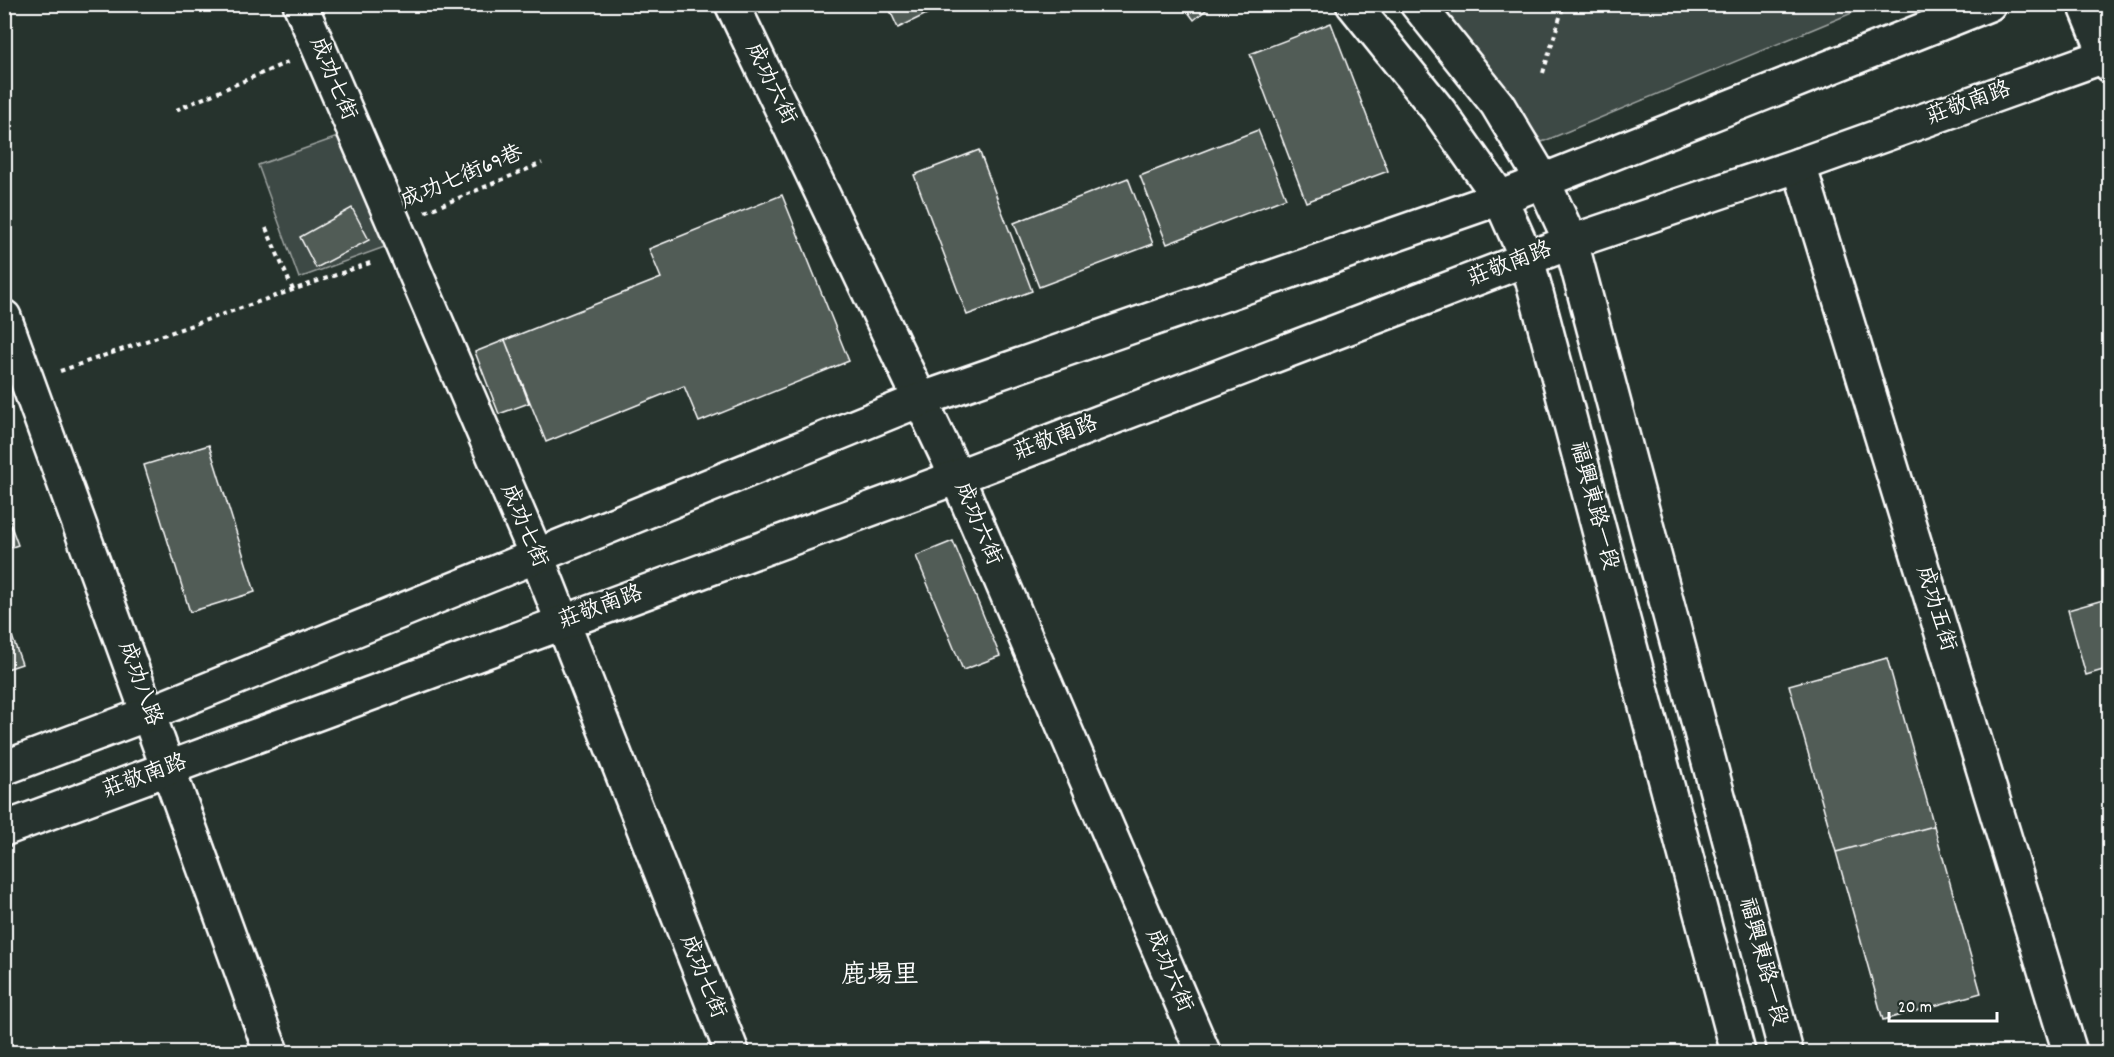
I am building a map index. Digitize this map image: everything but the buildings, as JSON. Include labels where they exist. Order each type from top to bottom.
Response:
[{"type":"street","name":"成功七街","points":[[300,4],[537,557],[732,1053]]},
{"type":"street","name":"成功六街","points":[[732,4],[957,477],[1203,1053]]},
{"type":"street","name":"福興東路一段","points":[[1353,4],[1439,111],[1500,198],[1527,259],[1737,1053]]},
{"type":"street","name":"福興東路一段","points":[[1417,4],[1497,104],[1543,181],[1571,242],[1786,1053]]},
{"type":"street","points":[[4,768],[150,713],[920,400],[1500,198],[1989,4]]},
{"type":"street","points":[[2085,4],[2108,58]]},
{"type":"street","name":"莊敬南路","points":[[4,829],[957,477],[1571,242],[2108,58]]},
{"type":"street","name":"成功五街","points":[[1799,165],[2070,1053]]},
{"type":"street","name":"成功八路","points":[[4,317],[272,1053]]},
{"type":"path","points":[[1543,73],[1564,4]]},
{"type":"path","points":[[176,110],[319,49]]},
{"type":"path","name":"成功七街69巷","points":[[28,382],[293,290],[400,238],[542,163]]},
{"type":"path","points":[[266,228],[293,290]]},
{"type":"shaded area","points":[[1442,5],[1871,5],[1542,142]]},
{"type":"shaded area","points":[[349,133],[390,245],[299,278],[258,165]]},
{"type":"district","name":"鹿場里","points":[[880,976]]}]
